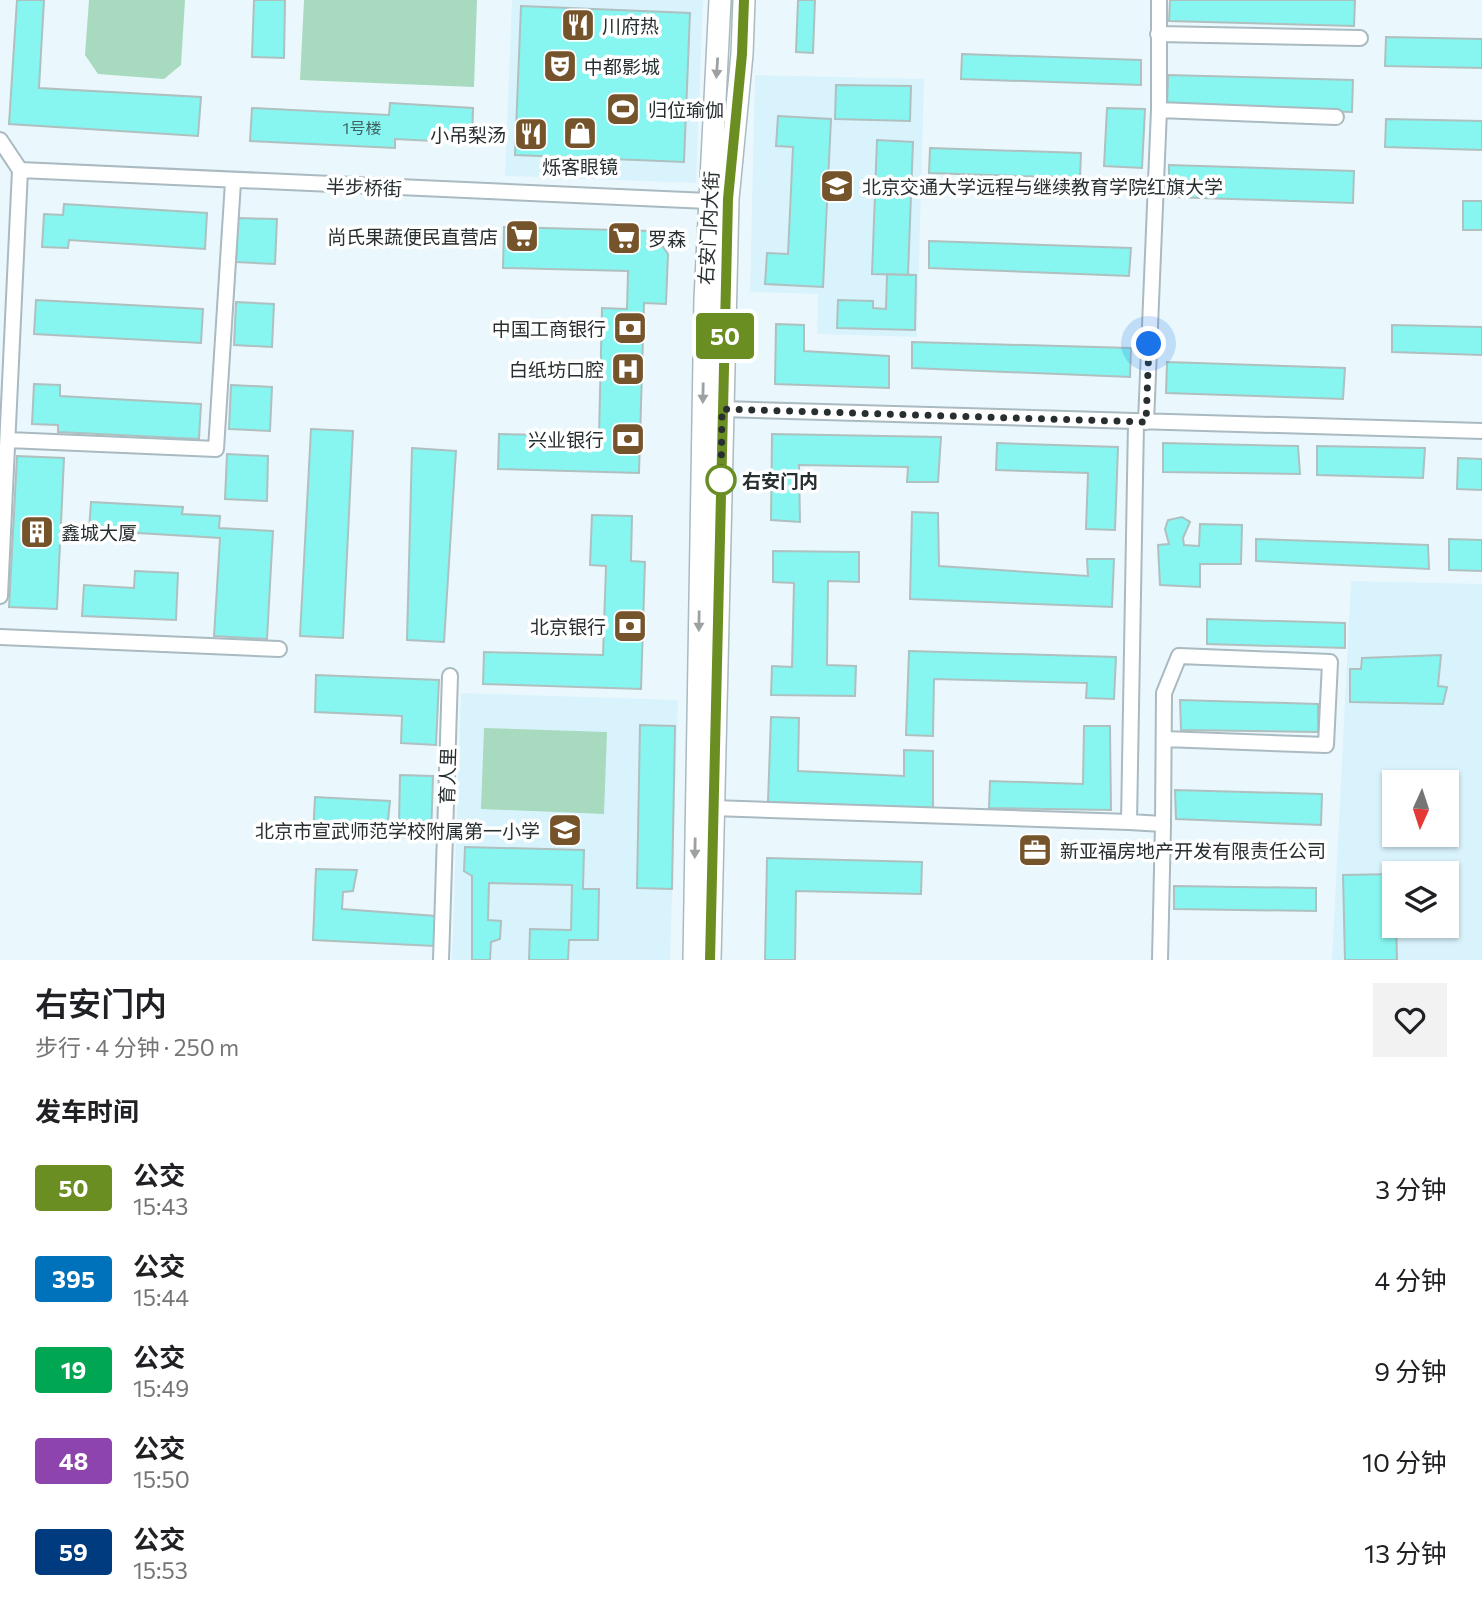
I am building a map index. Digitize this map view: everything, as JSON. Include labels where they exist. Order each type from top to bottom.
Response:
[{"type":"main road","name":"右安门内大街","points":[[694,960],[708,201],[720,0]]},
{"type":"main road","name":"右安门内大街","points":[[710,960],[728,199],[742,54],[744,0]]},
{"type":"street","points":[[1129,822],[1141,422],[1158,110],[1159,0]]},
{"type":"street","points":[[1158,34],[1360,38]]},
{"type":"street","points":[[1158,110],[1336,117]]},
{"type":"street","points":[[0,140],[20,170],[6,354],[8,440],[0,596]]},
{"type":"street","name":"半步桥街","points":[[20,170],[233,182],[708,201]]},
{"type":"street","points":[[8,440],[216,449],[233,182]]},
{"type":"street","points":[[722,409],[1482,432]]},
{"type":"street","points":[[0,637],[279,649]]},
{"type":"street","points":[[1160,960],[1164,693],[1179,656],[1330,662],[1326,745],[1164,739]]},
{"type":"street","name":"育人里","points":[[441,960],[450,676]]},
{"type":"street","points":[[713,808],[1163,824]]},
{"type":"shaded area","points":[[512,0],[703,0],[696,183],[505,176]]},
{"type":"shaded area","name":"北京交通大学远程与继续教育学院红旗大学","points":[[755,75],[924,79],[917,337],[817,334],[818,294],[750,292]]},
{"type":"shaded area","points":[[1351,581],[1482,584],[1482,960],[1332,960]]},
{"type":"shaded area","name":"北京市宣武师范学校附属第一小学","points":[[461,693],[678,700],[670,960],[452,960]]},
{"type":"green space","points":[[89,0],[185,0],[181,65],[164,79],[98,74],[85,55]]},
{"type":"green space","points":[[304,0],[477,0],[474,87],[300,80]]},
{"type":"green space","points":[[484,728],[607,732],[604,814],[481,809]]},
{"type":"building","points":[[17,0],[44,0],[39,88],[201,97],[198,136],[9,124]]},
{"type":"building","points":[[254,0],[285,0],[284,58],[252,57]]},
{"type":"building","points":[[798,0],[815,0],[813,53],[796,52]]},
{"type":"building","points":[[1170,0],[1355,0],[1354,26],[1169,21]]},
{"type":"building","points":[[521,6],[690,13],[684,162],[515,155]]},
{"type":"building","points":[[1386,37],[1482,39],[1482,68],[1385,66]]},
{"type":"building","points":[[962,54],[1141,60],[1141,85],[961,79]]},
{"type":"building","points":[[1168,75],[1353,80],[1352,112],[1167,107]]},
{"type":"building","points":[[836,85],[911,86],[910,121],[835,119]]},
{"type":"building","points":[[390,103],[473,108],[472,143],[395,139],[395,148],[250,141],[252,108],[389,115]]},
{"type":"building","points":[[1107,108],[1145,109],[1142,168],[1104,166]]},
{"type":"building","points":[[778,116],[831,119],[823,287],[765,284],[767,253],[788,254],[793,147],[776,146]]},
{"type":"building","points":[[1386,119],[1482,121],[1482,150],[1385,147]]},
{"type":"building","points":[[877,140],[913,142],[908,275],[872,274]]},
{"type":"building","points":[[930,148],[1081,153],[1080,178],[929,173]]},
{"type":"building","points":[[1169,165],[1354,171],[1353,203],[1169,197]]},
{"type":"building","points":[[1463,201],[1482,201],[1482,230],[1463,230]]},
{"type":"building","points":[[64,204],[207,213],[205,249],[69,240],[68,248],[42,247],[44,214],[63,215]]},
{"type":"building","points":[[238,218],[277,219],[275,264],[236,262]]},
{"type":"building","points":[[504,227],[652,231],[668,254],[666,304],[644,303],[639,473],[498,469],[499,434],[599,436],[602,308],[627,309],[628,271],[503,268]]},
{"type":"building","points":[[929,241],[1131,248],[1129,276],[929,268]]},
{"type":"building","points":[[887,274],[916,275],[915,330],[837,328],[838,300],[873,301],[873,308],[886,309]]},
{"type":"building","points":[[36,300],[203,309],[201,343],[34,334]]},
{"type":"building","points":[[236,302],[274,304],[272,347],[234,345]]},
{"type":"building","points":[[776,324],[804,325],[804,351],[889,356],[889,388],[775,384]]},
{"type":"building","points":[[1392,325],[1482,327],[1482,355],[1392,352]]},
{"type":"building","points":[[912,342],[1131,348],[1130,377],[912,368]]},
{"type":"building","points":[[1167,362],[1345,368],[1343,399],[1166,393]]},
{"type":"building","points":[[34,384],[60,385],[60,396],[201,404],[199,439],[58,432],[58,425],[32,424]]},
{"type":"building","points":[[231,385],[272,387],[270,431],[229,429]]},
{"type":"building","points":[[311,429],[353,431],[343,638],[300,636]]},
{"type":"building","points":[[772,434],[941,437],[938,482],[907,482],[908,467],[799,465],[800,522],[771,520]]},
{"type":"building","points":[[997,443],[1118,447],[1115,530],[1086,529],[1088,473],[996,470]]},
{"type":"building","points":[[1163,443],[1298,446],[1300,474],[1163,472]]},
{"type":"building","points":[[1317,446],[1425,448],[1423,478],[1317,475]]},
{"type":"building","points":[[412,448],[456,451],[444,642],[407,640]]},
{"type":"building","points":[[227,454],[268,456],[267,501],[225,499]]},
{"type":"building","name":"鑫城大厦","points":[[17,456],[64,458],[57,609],[9,607]]},
{"type":"building","points":[[1458,458],[1482,459],[1482,490],[1457,489]]},
{"type":"building","points":[[91,502],[183,507],[182,514],[220,516],[219,528],[273,531],[267,639],[214,636],[220,538],[89,530]]},
{"type":"building","points":[[912,512],[938,513],[939,566],[1088,576],[1087,559],[1114,559],[1112,607],[910,599]]},
{"type":"building","points":[[592,515],[632,516],[631,561],[645,562],[641,689],[483,684],[484,652],[603,655],[606,566],[590,565]]},
{"type":"building","points":[[1182,517],[1190,522],[1183,538],[1184,545],[1199,546],[1200,524],[1242,525],[1241,564],[1200,564],[1200,587],[1160,585],[1158,545],[1169,544],[1165,529],[1168,520]]},
{"type":"building","points":[[1256,539],[1428,545],[1429,569],[1256,561]]},
{"type":"building","points":[[1449,539],[1482,540],[1482,571],[1449,570]]},
{"type":"building","points":[[773,551],[859,552],[859,582],[828,581],[827,665],[856,666],[855,696],[771,695],[772,666],[792,667],[794,583],[773,582]]},
{"type":"building","points":[[135,571],[178,573],[176,620],[82,616],[84,585],[134,588]]},
{"type":"building","points":[[1207,619],[1345,623],[1345,648],[1207,644]]},
{"type":"building","points":[[909,651],[1116,657],[1114,699],[1086,698],[1087,683],[934,679],[933,736],[906,735]]},
{"type":"building","points":[[1441,655],[1438,686],[1447,687],[1443,704],[1350,702],[1350,669],[1361,669],[1362,658]]},
{"type":"building","points":[[316,675],[439,680],[436,745],[401,743],[402,716],[315,712]]},
{"type":"building","points":[[1180,700],[1318,704],[1318,732],[1181,730]]},
{"type":"building","points":[[771,717],[799,718],[798,771],[904,776],[904,750],[933,751],[933,808],[768,802]]},
{"type":"building","points":[[640,725],[675,726],[672,889],[637,888]]},
{"type":"building","points":[[1084,726],[1110,726],[1111,810],[989,808],[990,781],[1083,784]]},
{"type":"building","points":[[400,775],[433,776],[431,838],[313,835],[315,797],[390,801],[388,821],[399,823]]},
{"type":"building","points":[[1175,790],[1322,794],[1321,825],[1176,819]]},
{"type":"building","points":[[465,847],[584,850],[583,889],[599,889],[598,940],[569,940],[568,960],[529,960],[530,929],[571,930],[572,885],[489,883],[488,920],[501,921],[500,939],[491,942],[490,960],[472,960],[472,876],[464,871]]},
{"type":"building","points":[[767,858],[922,862],[921,894],[796,891],[795,960],[765,960]]},
{"type":"building","points":[[316,869],[357,870],[353,891],[343,892],[342,909],[436,916],[434,946],[313,940]]},
{"type":"building","points":[[1382,874],[1382,938],[1396,938],[1397,960],[1345,960],[1343,875]]},
{"type":"building","points":[[1174,886],[1316,888],[1316,911],[1174,909]]},
{"type":"bus line","name":"50","points":[[710,960],[728,199],[742,54],[744,0]]},
{"type":"place","name":"川府热","points":[[578,25]]},
{"type":"place","name":"中都影城","points":[[560,66]]},
{"type":"place","name":"归位瑜伽","points":[[623,109]]},
{"type":"place","name":"烁客眼镜","points":[[580,133]]},
{"type":"place","name":"小吊梨汤","points":[[531,134]]},
{"type":"place","name":"北京交通大学远程与继续教育学院红旗大学","points":[[837,186]]},
{"type":"place","name":"尚氏果蔬便民直营店","points":[[522,236]]},
{"type":"place","name":"罗森","points":[[624,238]]},
{"type":"place","name":"中国工商银行","points":[[630,328]]},
{"type":"place","name":"白纸坊口腔","points":[[628,369]]},
{"type":"place","name":"兴业银行","points":[[628,439]]},
{"type":"place","name":"右安门内","points":[[721,480]]},
{"type":"place","name":"鑫城大厦","points":[[37,532]]},
{"type":"place","name":"北京银行","points":[[630,626]]},
{"type":"place","name":"北京市宣武师范学校附属第一小学","points":[[565,830]]},
{"type":"place","name":"新亚福房地产开发有限责任公司","points":[[1035,850]]},
{"type":"route","points":[[721,480],[722,409],[1146,422],[1149,344]]}]
